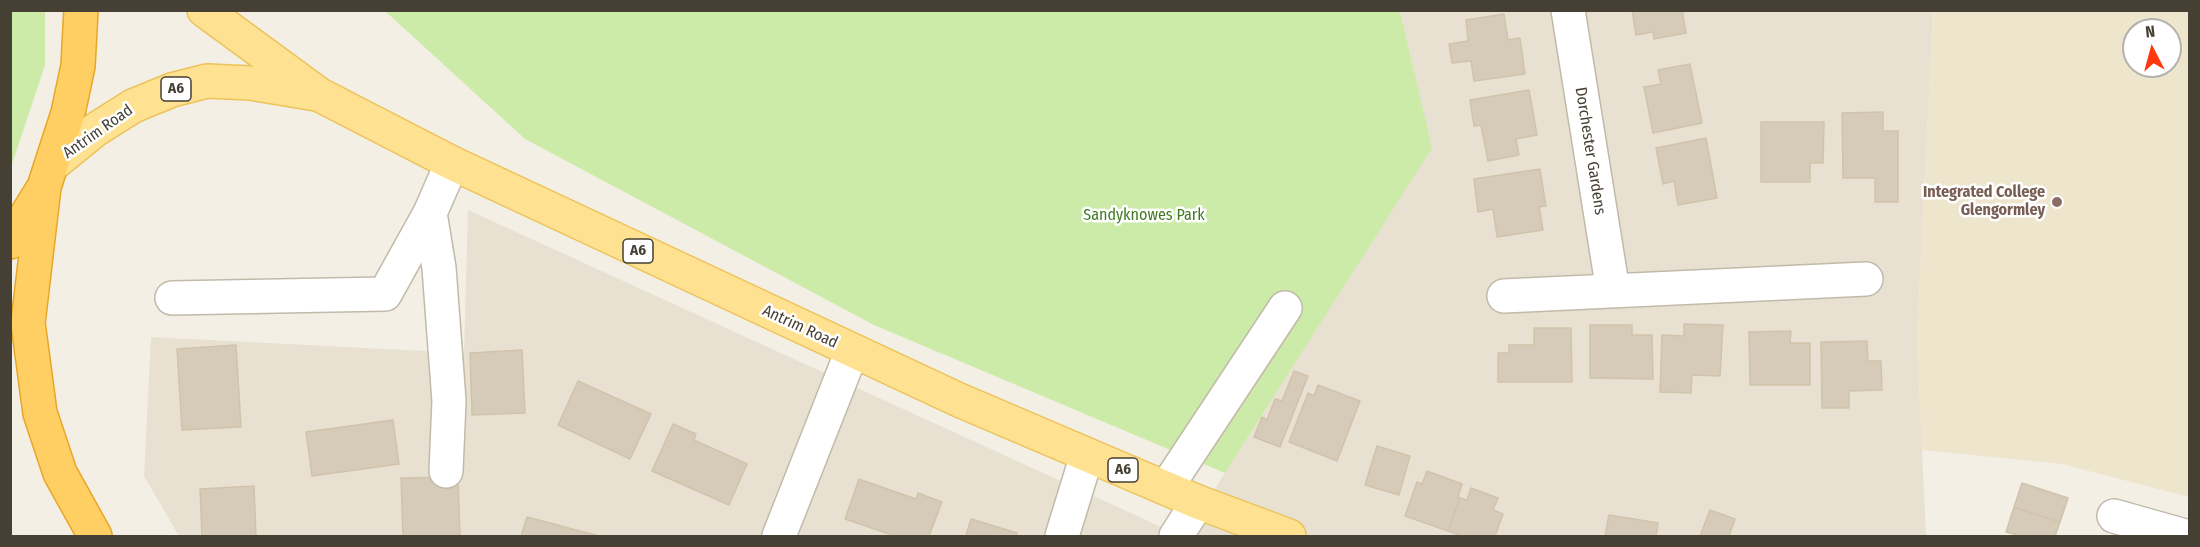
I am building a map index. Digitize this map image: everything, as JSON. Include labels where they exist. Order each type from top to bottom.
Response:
[{"type":"highway","name":"A6","points":[[10,242],[48,176],[68,113],[78,66],[81,10]]},
{"type":"highway","points":[[48,176],[28,323],[40,412],[60,472],[95,537]]},
{"type":"main road","name":"Antrim Road","points":[[204,10],[320,95],[452,163],[959,400],[1198,502],[1289,537]]},
{"type":"main road","name":"Antrim Road","points":[[48,176],[95,130],[133,106],[172,90],[207,81],[250,83],[320,95]]},
{"type":"street","name":"Dorchester Gardens","points":[[1568,10],[1613,291]]},
{"type":"street","points":[[172,298],[385,294],[430,213],[452,163]]},
{"type":"street","points":[[430,213],[439,268],[449,401],[446,471]]},
{"type":"street","points":[[1504,296],[1866,279]]},
{"type":"street","points":[[1166,488],[1285,308]]},
{"type":"street","points":[[779,537],[852,351]]},
{"type":"street","points":[[1062,537],[1087,455]]},
{"type":"street","points":[[1176,537],[1198,502]]},
{"type":"street","points":[[2114,516],[2185,537]]},
{"type":"shaded area","points":[[1400,11],[1933,11],[1917,338],[1926,536],[1185,536],[1431,148]]},
{"type":"shaded area","name":"Integrated College Glengormley","points":[[1933,11],[2189,11],[2189,497],[2062,464],[1922,450],[1917,338]]},
{"type":"shaded area","points":[[468,210],[1181,536],[179,536],[144,476],[151,337],[464,353]]},
{"type":"green space","points":[[11,10],[45,11],[45,65],[11,167]]},
{"type":"green space","name":"Sandyknowes Park","points":[[385,11],[1400,11],[1432,148],[1225,473],[874,325],[525,139]]},
{"type":"building","points":[[1632,10],[1682,10],[1686,33],[1654,39],[1653,32],[1636,35]]},
{"type":"building","points":[[1504,14],[1508,40],[1520,38],[1525,74],[1474,81],[1471,61],[1452,63],[1449,44],[1468,41],[1466,20]]},
{"type":"building","points":[[1690,64],[1702,123],[1653,133],[1644,87],[1661,84],[1658,70]]},
{"type":"building","points":[[1529,90],[1537,135],[1516,139],[1519,155],[1488,161],[1481,125],[1474,126],[1470,100]]},
{"type":"building","points":[[1883,112],[1883,131],[1898,131],[1898,202],[1875,202],[1875,178],[1843,178],[1842,113]]},
{"type":"building","points":[[1761,122],[1824,122],[1823,163],[1810,163],[1810,182],[1761,182]]},
{"type":"building","points":[[1706,138],[1717,198],[1678,205],[1674,181],[1663,184],[1656,148]]},
{"type":"building","points":[[1540,169],[1546,206],[1539,207],[1543,230],[1497,237],[1493,209],[1478,212],[1474,179]]},
{"type":"building","points":[[1684,324],[1723,325],[1720,376],[1692,375],[1691,393],[1660,392],[1662,335],[1684,336]]},
{"type":"building","points":[[1590,325],[1632,325],[1632,335],[1652,335],[1653,379],[1590,378]]},
{"type":"building","points":[[1534,328],[1571,328],[1572,382],[1498,382],[1498,353],[1509,353],[1509,345],[1534,345]]},
{"type":"building","points":[[1791,331],[1790,343],[1810,343],[1810,385],[1750,385],[1749,332]]},
{"type":"building","points":[[1867,341],[1868,361],[1881,361],[1882,390],[1849,391],[1849,408],[1822,408],[1821,342]]},
{"type":"building","points":[[236,345],[241,427],[182,430],[177,349]]},
{"type":"building","points":[[522,350],[525,413],[472,415],[470,353]]},
{"type":"building","points":[[1294,371],[1308,376],[1280,447],[1254,437],[1262,417],[1267,420],[1275,399],[1282,401]]},
{"type":"building","points":[[578,381],[651,414],[630,459],[558,425]]},
{"type":"building","points":[[1318,385],[1360,401],[1337,461],[1289,442],[1308,393],[1314,396]]},
{"type":"building","points":[[393,420],[399,464],[312,476],[306,432]]},
{"type":"building","points":[[673,424],[696,434],[694,440],[747,464],[729,505],[652,471]]},
{"type":"building","points":[[1377,446],[1410,456],[1399,495],[1365,485]]},
{"type":"building","points":[[1427,471],[1462,484],[1458,497],[1460,498],[1448,531],[1405,516],[1417,482],[1422,484]]},
{"type":"building","points":[[458,477],[460,536],[403,536],[401,478]]},
{"type":"building","points":[[859,479],[916,499],[918,493],[942,502],[929,536],[895,536],[845,519]]},
{"type":"building","points":[[2022,483],[2068,498],[2060,522],[2014,507]]},
{"type":"building","points":[[254,486],[256,536],[202,536],[200,489]]},
{"type":"building","points":[[1471,488],[1498,498],[1493,510],[1503,514],[1495,536],[1462,536],[1448,531],[1460,498],[1467,500]]},
{"type":"building","points":[[2014,507],[2060,522],[2055,536],[2021,536],[2006,532]]},
{"type":"building","points":[[1710,510],[1735,519],[1729,536],[1700,536]]},
{"type":"building","points":[[1609,515],[1658,523],[1656,536],[1605,536]]},
{"type":"building","points":[[527,517],[599,536],[521,536]]},
{"type":"building","points":[[971,519],[1017,533],[1016,536],[966,536]]},
{"type":"place","name":"Integrated College Glengormley","points":[[2057,202]]}]
